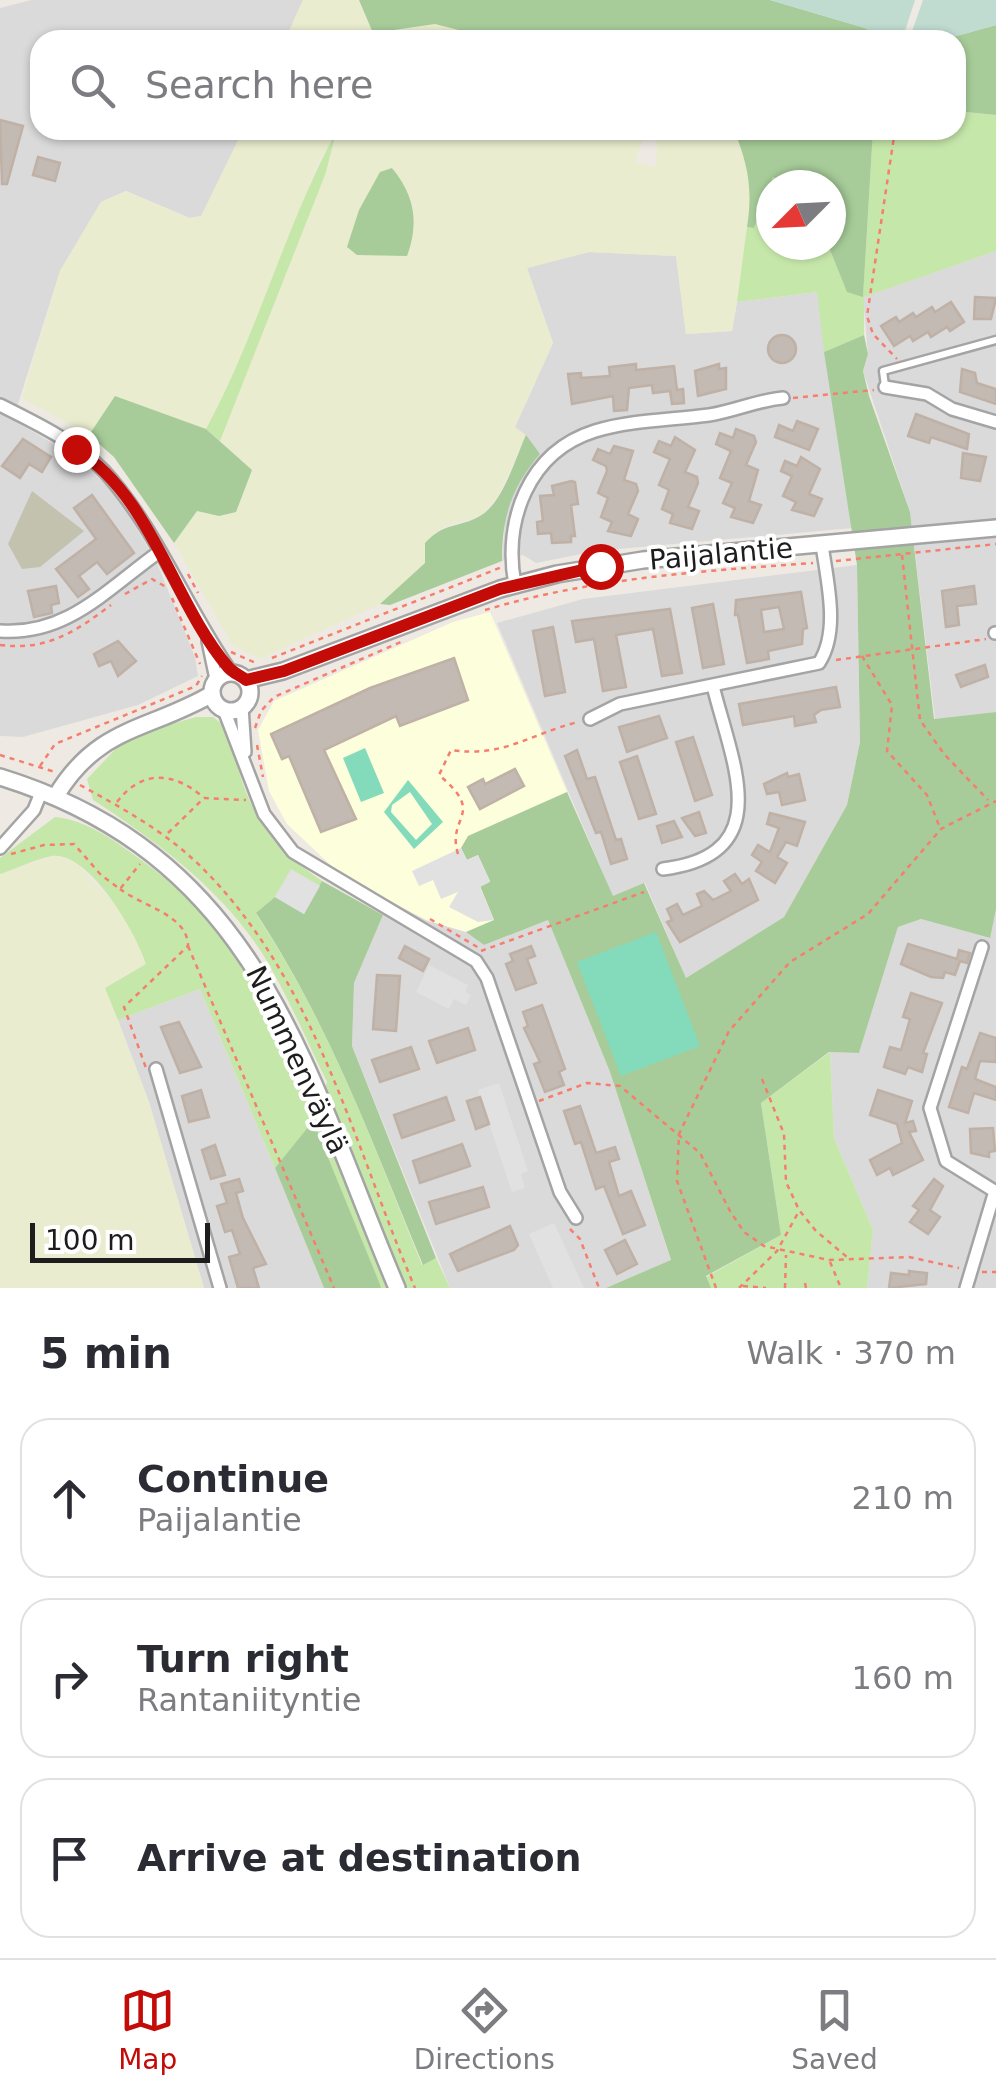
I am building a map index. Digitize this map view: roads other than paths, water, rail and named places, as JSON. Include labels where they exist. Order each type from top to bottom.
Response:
[{"type":"street","points":[[886,388],[928,394],[952,409],[996,422]]},
{"type":"street","points":[[515,585],[512,531],[518,505],[527,485],[562,447],[597,430],[742,410],[783,398]]},
{"type":"street","points":[[0,405],[102,468],[159,552],[208,641],[210,661],[230,693],[256,797],[275,831],[293,852],[478,956],[570,1221]]},
{"type":"street","name":"Paijalantie","points":[[49,793],[104,740],[515,585],[614,564],[823,553],[996,528]]},
{"type":"street","points":[[0,631],[26,633],[62,622],[159,552]]},
{"type":"street","points":[[590,719],[620,704],[819,663],[828,648],[830,630],[823,553]]},
{"type":"street","points":[[663,869],[690,866],[714,854],[730,841],[738,822],[740,796],[713,686]]},
{"type":"street","points":[[0,777],[49,793],[3,852]]},
{"type":"street","name":"Nummenväylä","points":[[49,793],[94,814],[171,868],[226,924],[263,977],[398,1288]]},
{"type":"street","points":[[966,1288],[995,1192],[946,1162],[930,1108],[982,947]]},
{"type":"street","points":[[156,1069],[220,1288]]},
{"type":"lane","points":[[886,388],[883,371],[996,340]]}]
